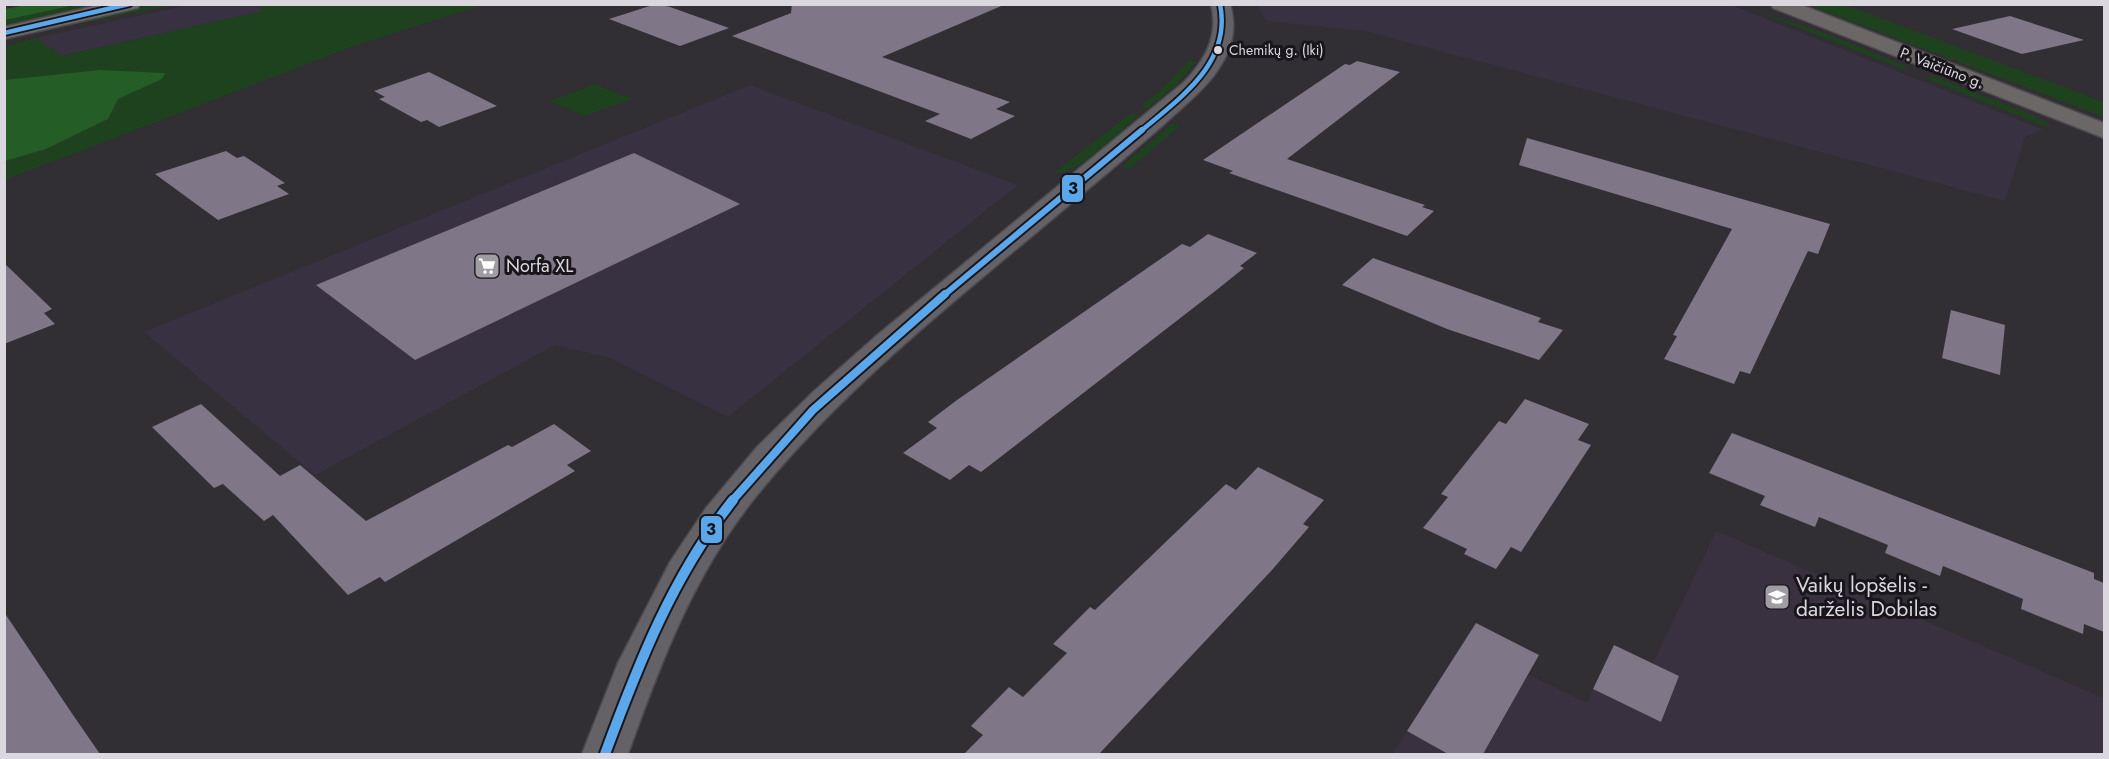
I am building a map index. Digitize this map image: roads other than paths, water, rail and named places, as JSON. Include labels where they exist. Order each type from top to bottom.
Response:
[{"type":"main road","points":[[4,33],[131,4]]},
{"type":"main road","name":"P. Vaičiūno g.","points":[[1780,4],[2104,131]]},
{"type":"street","points":[[605,754],[625,697],[669,602],[725,510],[800,423],[866,361],[1191,88],[1207,71],[1224,40],[1226,23],[1220,4]]},
{"type":"place","name":"Chemikų g. (Iki)","points":[[1218,50]]},
{"type":"place","name":"Norfa XL","points":[[487,266]]},
{"type":"place","name":"Vaikų lopšelis - darželis Dobilas","points":[[1777,597]]}]
